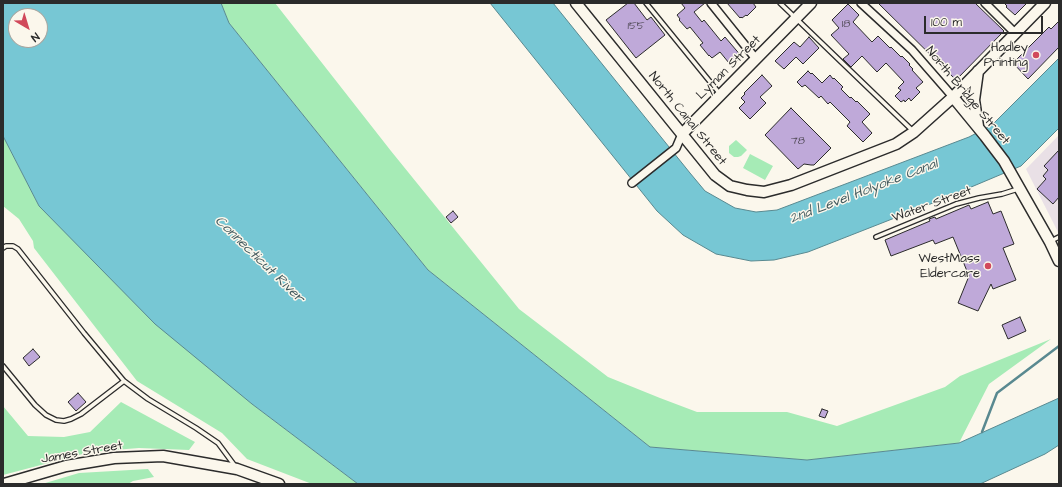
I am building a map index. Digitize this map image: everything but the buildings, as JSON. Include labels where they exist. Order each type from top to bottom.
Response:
[{"type":"street","name":"North Canal Street","points":[[576,3],[716,175],[730,186],[764,192],[791,185],[896,144],[914,132],[953,97],[1045,3]]},
{"type":"street","points":[[710,3],[756,59]]},
{"type":"street","name":"Lyman Street","points":[[632,183],[676,148],[682,134],[811,3]]},
{"type":"street","name":"North Bridge Street","points":[[861,3],[912,50],[978,127],[1004,161],[1050,242],[1059,261]]},
{"type":"street","points":[[985,3],[1015,33]]},
{"type":"street","points":[[978,71],[974,100],[978,127]]},
{"type":"street","name":"James Street","points":[[4,484],[66,466],[114,458],[162,456],[237,469],[279,484]]},
{"type":"lane","points":[[646,3],[720,95]]},
{"type":"lane","points":[[780,3],[914,132]]},
{"type":"lane","name":"Water Street","points":[[876,237],[956,204],[1002,194],[1019,188]]},
{"type":"lane","points":[[1050,242],[1059,236]]},
{"type":"lane","points":[[3,248],[6,246],[13,246],[18,249],[124,381],[148,399],[218,443],[237,469]]},
{"type":"lane","points":[[3,366],[35,405],[46,415],[56,420],[64,421],[80,414],[124,381]]},
{"type":"shaded area","points":[[1059,135],[1059,234],[1026,169]]},
{"type":"green space","points":[[221,3],[275,3],[391,151],[519,309],[608,377],[697,412],[787,412],[837,426],[945,387],[960,376],[1051,339],[989,384],[959,443],[807,460],[650,447],[428,270],[229,23]]},
{"type":"green space","points":[[3,136],[39,206],[252,404],[358,484],[312,484],[247,459],[222,433],[137,381],[34,248],[33,241],[19,219],[3,206]]},
{"type":"green space","points":[[736,140],[747,150],[741,156],[734,157],[729,153],[729,146]]},
{"type":"green space","points":[[750,154],[773,166],[765,180],[743,168]]},
{"type":"green space","points":[[121,402],[195,442],[189,450],[139,448],[90,452],[3,475],[3,406],[28,436],[64,437],[90,432]]},
{"type":"green space","points":[[148,469],[154,477],[133,481],[128,484],[42,484],[79,473]]},
{"type":"water","name":"Connecticut River","points":[[3,3],[221,3],[229,23],[428,270],[650,447],[807,460],[959,443],[1059,398],[1059,445],[1045,454],[980,484],[358,484],[252,404],[155,324],[39,206],[3,136]]},
{"type":"water","name":"2nd Level Holyoke Canal","points":[[490,3],[553,3],[705,191],[735,208],[756,212],[777,210],[969,137],[992,125],[1059,58],[1059,128],[1021,166],[938,201],[808,252],[774,260],[751,261],[716,254],[683,235],[657,211]]},
{"type":"waterway","points":[[982,432],[997,393],[1059,346]]},
{"type":"place","name":"Hadley Printing","points":[[1036,55]]},
{"type":"place","name":"WestMass Eldercare","points":[[988,266]]}]
